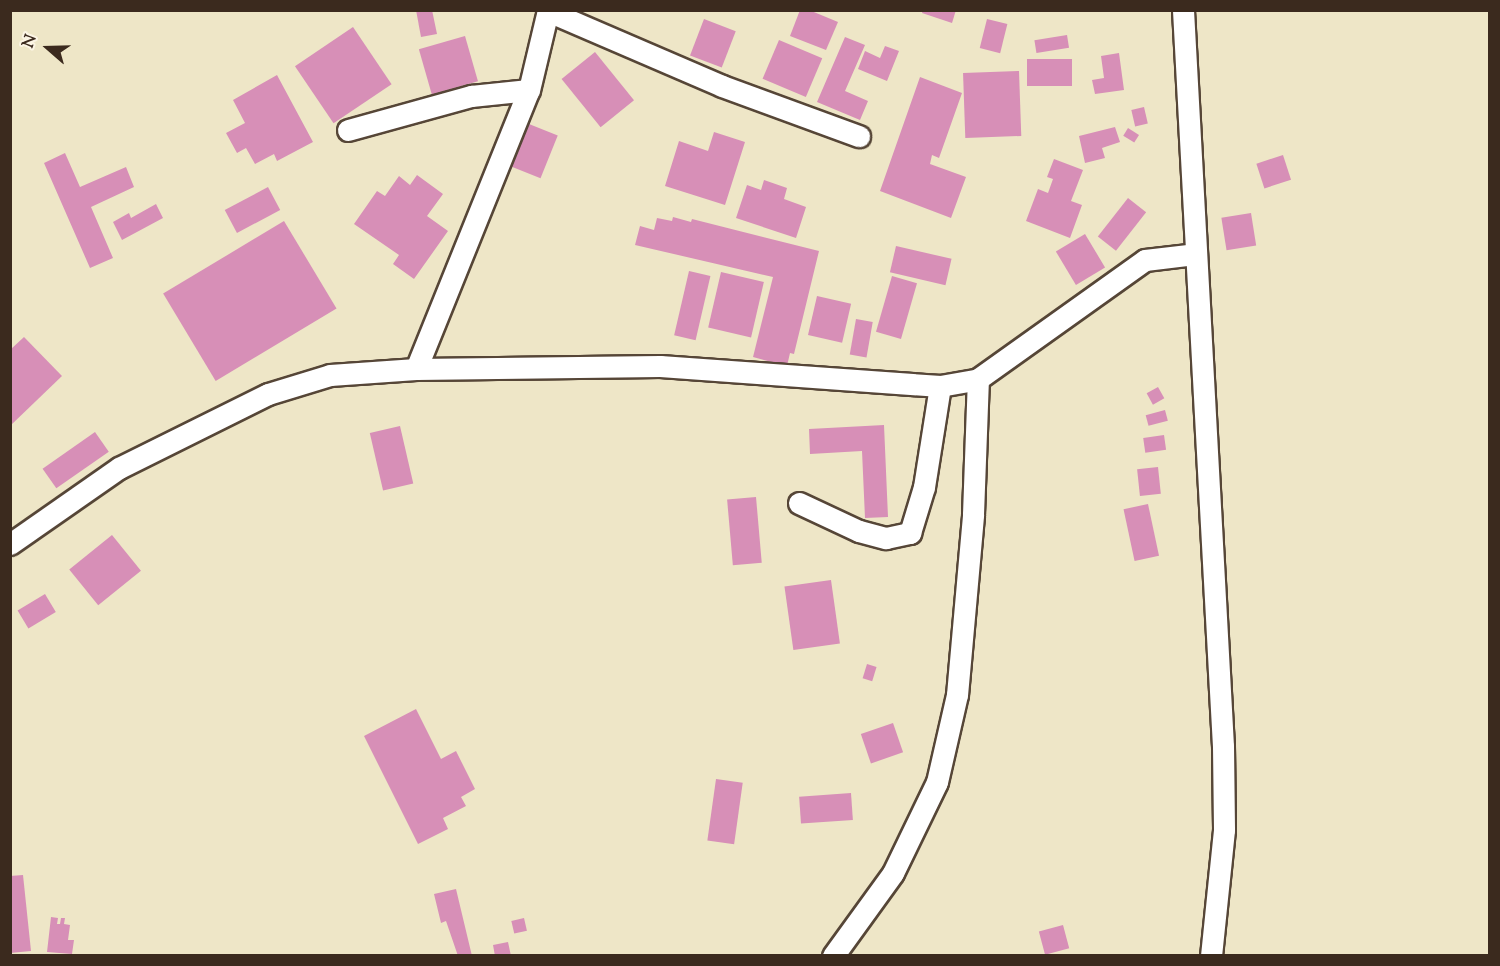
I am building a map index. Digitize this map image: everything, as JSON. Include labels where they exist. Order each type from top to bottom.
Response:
[{"type":"street","points":[[1183,10],[1223,746],[1224,830],[1211,956]]},
{"type":"street","points":[[416,369],[529,90],[548,11],[722,86],[859,136]]},
{"type":"street","points":[[348,130],[471,96],[529,90]]},
{"type":"street","points":[[10,544],[118,468],[268,394],[330,375],[416,369],[660,366],[940,386],[978,379],[1145,260],[1195,254]]},
{"type":"street","points":[[833,956],[893,873],[937,782],[957,695],[973,513],[978,379]]},
{"type":"street","points":[[799,503],[859,531],[877,536],[886,538],[910,533],[924,487],[940,386]]},
{"type":"building","points":[[416,10],[432,10],[437,34],[421,37]]},
{"type":"building","points":[[800,10],[809,10],[838,22],[826,50],[790,36]]},
{"type":"building","points":[[923,10],[956,10],[952,23],[922,13]]},
{"type":"building","points":[[704,19],[736,31],[722,68],[690,55]]},
{"type":"building","points":[[987,19],[1007,24],[1000,53],[980,48]]},
{"type":"building","points":[[353,27],[392,84],[334,123],[295,66]]},
{"type":"building","points":[[1067,35],[1069,48],[1036,53],[1034,40]]},
{"type":"building","points":[[465,36],[478,81],[432,94],[419,49]]},
{"type":"building","points":[[845,37],[865,45],[845,91],[868,101],[860,120],[817,102]]},
{"type":"building","points":[[779,40],[822,58],[806,97],[763,79]]},
{"type":"building","points":[[885,46],[899,51],[887,81],[858,69],[865,51],[880,58]]},
{"type":"building","points":[[595,52],[634,100],[601,127],[562,79]]},
{"type":"building","points":[[1119,53],[1124,90],[1095,94],[1092,80],[1104,78],[1101,56]]},
{"type":"building","points":[[1027,59],[1072,59],[1072,86],[1027,86]]},
{"type":"building","points":[[1019,71],[1021,136],[965,138],[963,73]]},
{"type":"building","points":[[277,75],[313,142],[277,161],[274,154],[255,164],[246,148],[237,153],[226,133],[245,123],[233,100]]},
{"type":"building","points":[[920,77],[962,93],[939,158],[932,155],[930,164],[966,177],[951,218],[880,191]]},
{"type":"building","points":[[1144,107],[1148,124],[1135,126],[1131,110]]},
{"type":"building","points":[[529,124],[558,136],[541,178],[512,167]]},
{"type":"building","points":[[1115,127],[1120,142],[1102,148],[1105,158],[1085,163],[1079,136]]},
{"type":"building","points":[[1128,128],[1139,135],[1134,143],[1123,136]]},
{"type":"building","points":[[714,132],[745,142],[725,205],[665,186],[679,141],[708,151]]},
{"type":"building","points":[[65,153],[80,187],[126,167],[134,187],[91,207],[113,258],[90,268],[44,163]]},
{"type":"building","points":[[1283,155],[1291,180],[1264,188],[1256,164]]},
{"type":"building","points":[[1054,159],[1083,170],[1071,201],[1082,205],[1070,238],[1026,221],[1038,189],[1048,193],[1053,179],[1047,177]]},
{"type":"building","points":[[417,175],[443,194],[427,216],[448,231],[414,279],[393,264],[399,255],[354,224],[377,191],[385,196],[399,176],[410,185]]},
{"type":"building","points":[[764,180],[787,188],[784,199],[806,207],[796,238],[736,218],[747,185],[761,190]]},
{"type":"building","points":[[268,187],[280,210],[237,233],[225,210]]},
{"type":"building","points":[[1128,198],[1146,212],[1116,251],[1098,237]]},
{"type":"building","points":[[156,204],[163,218],[122,240],[113,222],[129,213],[131,218]]},
{"type":"building","points":[[1251,213],[1256,246],[1227,250],[1221,218]]},
{"type":"building","points":[[673,217],[691,222],[692,219],[819,251],[794,354],[790,353],[787,366],[753,357],[773,277],[635,245],[640,226],[654,230],[657,218],[672,221]]},
{"type":"building","points":[[284,221],[337,308],[216,381],[163,294]]},
{"type":"building","points":[[1085,234],[1105,267],[1076,285],[1056,252]]},
{"type":"building","points":[[896,246],[952,259],[945,285],[890,272]]},
{"type":"building","points":[[689,271],[710,276],[696,340],[674,335]]},
{"type":"building","points":[[721,272],[764,282],[751,337],[708,328]]},
{"type":"building","points":[[892,276],[917,283],[901,339],[876,332]]},
{"type":"building","points":[[817,296],[851,304],[842,343],[808,335]]},
{"type":"building","points":[[856,319],[873,322],[866,357],[850,354]]},
{"type":"building","points":[[24,337],[62,376],[10,426],[10,350]]},
{"type":"building","points":[[1158,387],[1164,398],[1153,405],[1147,393]]},
{"type":"building","points":[[1165,410],[1168,421],[1149,426],[1146,415]]},
{"type":"building","points":[[884,425],[888,517],[865,518],[862,451],[810,454],[809,429]]},
{"type":"building","points":[[400,426],[413,483],[383,490],[370,433]]},
{"type":"building","points":[[95,432],[109,452],[56,488],[43,469]]},
{"type":"building","points":[[1164,435],[1166,450],[1145,453],[1143,438]]},
{"type":"building","points":[[1158,467],[1161,494],[1140,496],[1137,469]]},
{"type":"building","points":[[756,497],[762,563],[733,565],[727,500]]},
{"type":"building","points":[[1148,504],[1159,556],[1135,561],[1124,509]]},
{"type":"building","points":[[112,535],[141,571],[98,605],[69,570]]},
{"type":"building","points":[[831,580],[840,643],[793,650],[784,587]]},
{"type":"building","points":[[45,594],[56,612],[28,628],[18,610]]},
{"type":"building","points":[[867,664],[877,667],[872,681],[863,678]]},
{"type":"building","points":[[416,709],[441,759],[456,751],[475,789],[461,797],[466,806],[443,818],[448,829],[418,844],[364,736]]},
{"type":"building","points":[[893,723],[903,752],[871,763],[861,734]]},
{"type":"building","points":[[716,779],[743,783],[734,844],[707,840]]},
{"type":"building","points":[[851,793],[853,820],[801,824],[799,797]]},
{"type":"building","points":[[23,875],[31,951],[10,953],[10,876]]},
{"type":"building","points":[[456,889],[472,956],[458,956],[446,921],[441,923],[434,894]]},
{"type":"building","points":[[51,917],[58,918],[57,924],[60,924],[61,918],[65,918],[64,924],[70,925],[68,940],[74,940],[72,954],[47,952]]},
{"type":"building","points":[[524,918],[527,931],[514,934],[511,921]]},
{"type":"building","points":[[1063,925],[1069,948],[1045,955],[1039,931]]},
{"type":"building","points":[[508,942],[511,956],[495,956],[493,945]]}]
